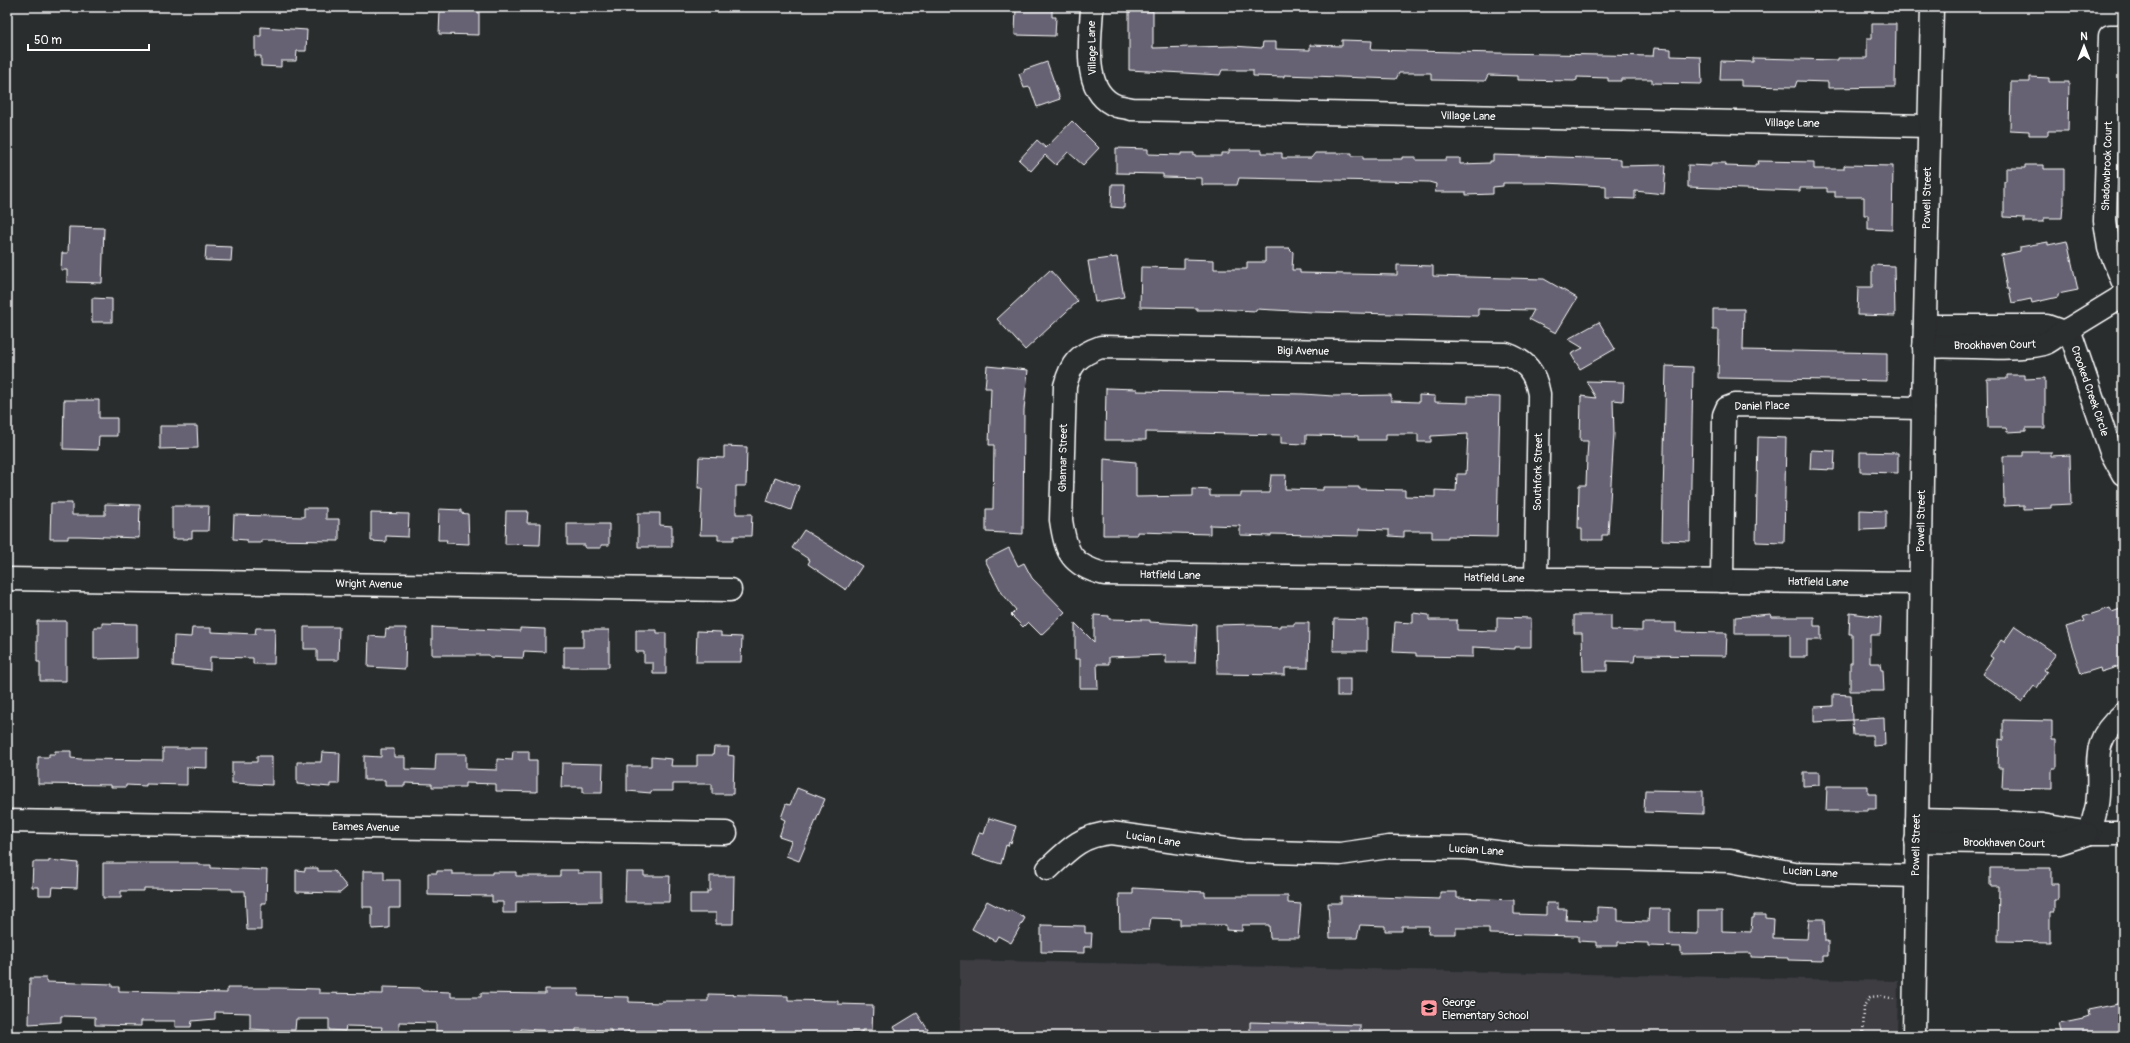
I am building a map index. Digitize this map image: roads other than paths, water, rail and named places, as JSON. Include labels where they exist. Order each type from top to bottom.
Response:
[{"type":"street","name":"Village Lane","points":[[1092,7],[1090,64],[1093,82],[1102,96],[1116,106],[1132,109],[1929,126]]},
{"type":"street","name":"Powell Street","points":[[1914,1036],[1924,347],[1932,7]]},
{"type":"street","name":"Shadowbrook Court","points":[[2123,36],[2110,36],[2105,221],[2109,248],[2123,282]]},
{"type":"street","name":"Brookhaven Court","points":[[1924,347],[2032,345],[2050,341],[2065,330],[2123,296]]},
{"type":"street","name":"Brookhaven Court","points":[[1925,326],[2042,326],[2065,330]]},
{"type":"street","name":"Crooked Creek Circle","points":[[2065,330],[2111,452],[2123,474]]},
{"type":"street","name":"Bigi Avenue","points":[[1076,360],[1087,352],[1101,347],[1506,354],[1518,359],[1529,367]]},
{"type":"street","name":"Ghamar Street","points":[[1072,558],[1064,541],[1062,520],[1065,386],[1068,373],[1076,360]]},
{"type":"street","name":"Southfork Street","points":[[1529,367],[1536,380],[1539,394],[1536,578]]},
{"type":"street","name":"Daniel Place","points":[[1722,582],[1724,415],[1727,408],[1735,405],[1923,408]]},
{"type":"street","name":"Hatfield Lane","points":[[1072,558],[1087,569],[1104,574],[1920,583]]},
{"type":"street","name":"Wright Avenue","points":[[7,579],[730,590]]},
{"type":"street","points":[[2090,833],[2097,805],[2098,748],[2112,724],[2123,714]]},
{"type":"street","name":"Brookhaven Court","points":[[1917,820],[2042,825],[2090,833],[2123,833]]},
{"type":"street","name":"Eames Avenue","points":[[7,821],[726,833]]},
{"type":"street","name":"Lucian Lane","points":[[1048,869],[1077,842],[1099,834],[1111,833],[1241,851],[1340,854],[1389,847],[1466,848],[1526,856],[1730,861],[1794,873],[1916,876]]},
{"type":"street","name":"Brookhaven Court","points":[[1916,841],[2059,843],[2090,833]]},
{"type":"place","name":"George Elementary School","points":[[1429,1008]]}]
